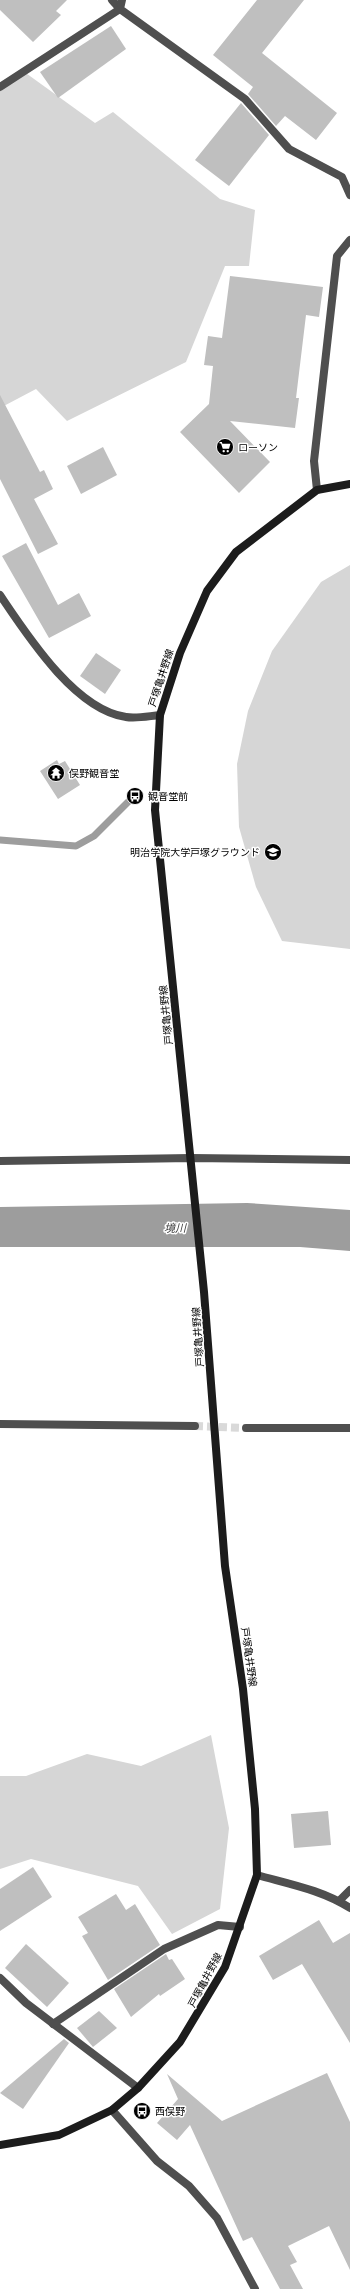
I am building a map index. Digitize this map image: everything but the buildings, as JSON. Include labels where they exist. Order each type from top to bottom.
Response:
[{"type":"main road","name":"戸塚亀井野線","points":[[0,2145],[59,2135],[112,2110],[138,2088],[180,2042],[204,2005],[225,1967],[240,1927],[256,1875],[256,1809],[244,1689],[225,1566],[193,1169],[155,810],[160,715],[180,653],[207,591],[236,552],[317,490],[350,484]]},
{"type":"street","points":[[112,0],[120,9],[246,99],[289,149],[342,177],[350,195]]},
{"type":"street","points":[[0,87],[41,58],[120,9],[122,0]]},
{"type":"street","points":[[317,490],[314,461],[337,256],[350,240]]},
{"type":"street","points":[[0,595],[47,659],[71,688],[80,695],[106,711],[126,717],[160,715]]},
{"type":"street","points":[[0,1161],[191,1158],[350,1160]]},
{"type":"street","points":[[0,1424],[195,1426]]},
{"type":"street","points":[[246,1428],[350,1428]]},
{"type":"street","points":[[256,1875],[308,1888],[339,1901],[350,1908]]},
{"type":"street","points":[[339,1901],[350,1890]]},
{"type":"street","points":[[53,2024],[164,1950],[218,1925],[240,1927]]},
{"type":"street","points":[[0,1978],[26,2003],[138,2088]]},
{"type":"street","points":[[112,2110],[157,2161],[189,2186],[217,2218],[255,2289]]},
{"type":"shaded area","points":[[23,71],[95,123],[113,112],[220,199],[255,210],[249,266],[225,266],[186,362],[67,421],[36,389],[0,408],[0,86]]},
{"type":"shaded area","points":[[350,565],[350,949],[282,941],[256,887],[239,827],[237,764],[248,711],[272,651],[321,582]]},
{"type":"shaded area","points":[[211,1735],[229,1828],[220,1909],[172,1934],[138,1886],[31,1859],[0,1869],[0,1776],[26,1776],[87,1754],[141,1766]]},
{"type":"water","name":"境川","points":[[247,1203],[350,1210],[350,1251],[300,1247],[0,1247],[0,1207]]},
{"type":"waterway","points":[[0,840],[76,846],[94,836],[128,802]]},
{"type":"tunnel","points":[[195,1426],[246,1428]]},
{"type":"place","name":"ローソン","points":[[225,447]]},
{"type":"place","name":"俣野観音堂","points":[[56,773]]},
{"type":"place","name":"観音堂前","points":[[135,796]]},
{"type":"place","name":"明治学院大学戸塚グラウンド","points":[[273,852]]},
{"type":"place","name":"西俣野","points":[[142,2111]]}]
